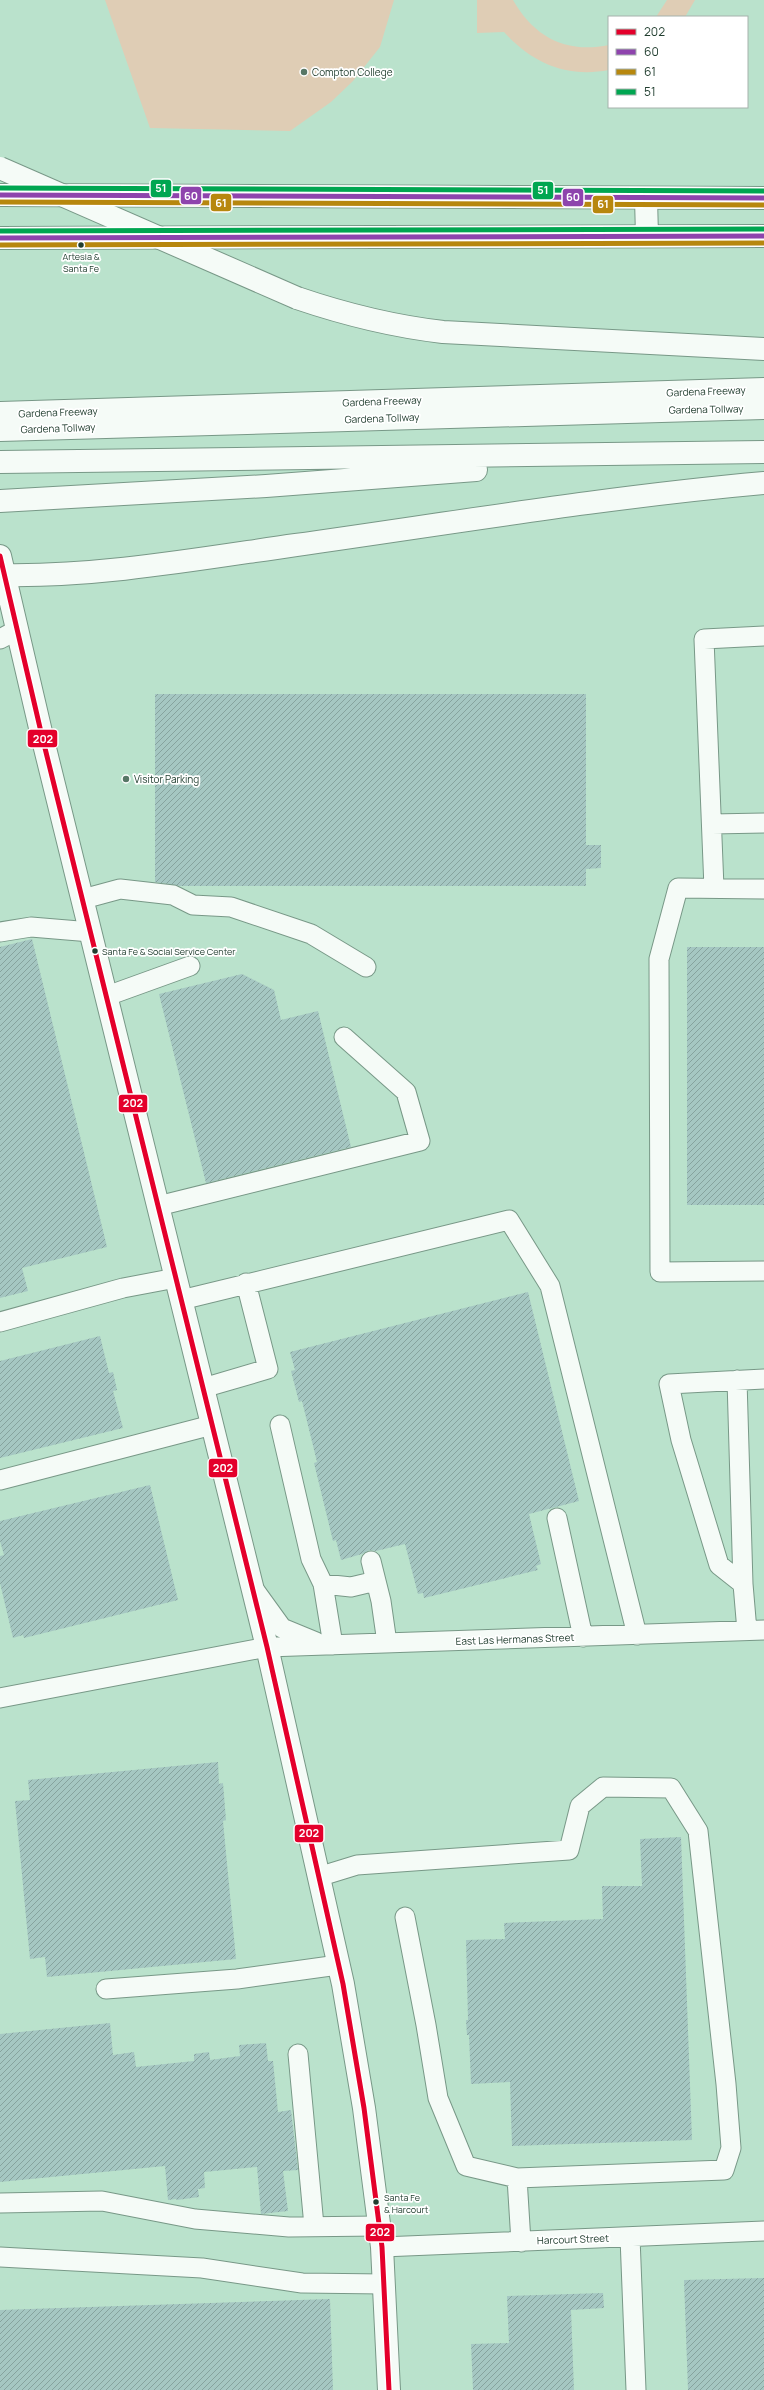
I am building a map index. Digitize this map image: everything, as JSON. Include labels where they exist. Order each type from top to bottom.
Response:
[{"type":"main road","points":[[0,168],[297,298],[358,318],[394,326],[443,332],[764,349]]},
{"type":"main road","points":[[0,195],[764,198]]},
{"type":"main road","points":[[646,198],[647,236]]},
{"type":"main road","points":[[0,238],[764,236]]},
{"type":"main road","name":"Gardena Freeway","points":[[0,413],[38,420],[764,389]]},
{"type":"main road","name":"Gardena Tollway","points":[[0,430],[38,420],[764,408]]},
{"type":"main road","points":[[0,462],[764,452]]},
{"type":"main road","points":[[0,501],[266,486],[689,453]]},
{"type":"main road","points":[[389,2390],[382,2247],[364,2108],[338,1965],[267,1647],[83,899],[8,635],[1,569],[84,573],[162,565],[599,502],[703,488],[764,483]]},
{"type":"street","points":[[714,888],[704,639],[764,636]]},
{"type":"street","points":[[712,824],[764,823]]},
{"type":"street","points":[[764,889],[678,888],[659,959],[660,1272],[764,1271]]},
{"type":"street","points":[[83,899],[120,889],[173,895],[193,904],[231,907],[311,934],[366,967]]},
{"type":"street","points":[[0,932],[31,927],[91,932]]},
{"type":"street","points":[[107,996],[190,966]]},
{"type":"street","points":[[158,1206],[420,1141],[406,1092],[344,1037]]},
{"type":"street","points":[[181,1300],[509,1220],[550,1286],[637,1635]]},
{"type":"street","points":[[0,1322],[123,1288],[176,1278]]},
{"type":"street","points":[[203,1388],[268,1369],[246,1283]]},
{"type":"street","points":[[743,1584],[719,1565],[682,1440],[669,1384],[764,1379]]},
{"type":"street","points":[[737,1380],[743,1584],[755,1631]]},
{"type":"street","points":[[0,1480],[212,1425]]},
{"type":"street","points":[[252,1585],[282,1628],[330,1645],[323,1584],[311,1559],[280,1425]]},
{"type":"street","points":[[557,1518],[583,1637]]},
{"type":"street","points":[[371,1561],[387,1643]]},
{"type":"street","points":[[323,1584],[351,1587],[376,1581]]},
{"type":"street","name":"East Las Hermanas Street","points":[[0,1698],[267,1647],[755,1631]]},
{"type":"street","points":[[318,1877],[357,1865],[569,1850],[580,1806],[603,1787],[671,1788],[698,1831],[727,2091],[731,2148],[724,2170],[517,2178],[466,2166],[438,2098],[426,2025],[405,1917]]},
{"type":"street","points":[[106,1989],[237,1979],[338,1965]]},
{"type":"street","points":[[298,2054],[314,2226]]},
{"type":"street","points":[[517,2178],[521,2242]]},
{"type":"street","points":[[0,2203],[102,2201],[195,2219],[289,2227],[379,2226]]},
{"type":"street","name":"Harcourt Street","points":[[382,2247],[764,2231]]},
{"type":"street","points":[[630,2237],[636,2390]]},
{"type":"street","points":[[0,2257],[202,2268],[302,2283],[384,2284]]},
{"type":"shaded area","points":[[105,0],[394,0],[380,47],[353,81],[331,102],[290,131],[150,128]]},
{"type":"shaded area","points":[[477,0],[513,0],[521,13],[531,24],[541,33],[553,40],[579,47],[608,45],[608,70],[578,72],[564,70],[538,60],[515,43],[504,32],[477,33]]},
{"type":"shaded area","points":[[667,0],[695,0],[686,16],[657,16]]},
{"type":"building","points":[[155,694],[586,694],[586,845],[601,845],[601,868],[586,869],[586,886],[180,886],[155,882]]},
{"type":"building","points":[[32,939],[107,1247],[22,1268],[28,1291],[0,1298],[0,947]]},
{"type":"building","points":[[687,947],[764,947],[764,1205],[687,1205]]},
{"type":"building","points":[[242,974],[274,990],[281,1020],[318,1011],[351,1147],[206,1183],[159,994]]},
{"type":"building","points":[[528,1292],[579,1501],[529,1514],[541,1564],[536,1566],[538,1570],[424,1598],[423,1593],[418,1594],[405,1544],[376,1551],[369,1550],[362,1554],[341,1560],[336,1540],[333,1541],[314,1463],[317,1462],[302,1401],[299,1402],[291,1371],[295,1370],[290,1352]]},
{"type":"building","points":[[100,1336],[109,1373],[113,1372],[117,1390],[113,1391],[123,1428],[0,1458],[0,1361]]},
{"type":"building","points":[[150,1485],[178,1600],[24,1638],[23,1635],[13,1638],[0,1583],[0,1556],[4,1555],[0,1541],[0,1521]]},
{"type":"building","points":[[218,1762],[219,1784],[223,1783],[226,1820],[223,1821],[236,1959],[47,1977],[45,1957],[30,1959],[15,1801],[30,1800],[28,1780]]},
{"type":"building","points":[[681,1837],[692,2140],[512,2146],[510,2082],[471,2084],[469,2035],[467,2035],[466,2020],[468,2020],[466,1940],[505,1939],[504,1923],[603,1919],[602,1886],[642,1886],[640,1839]]},
{"type":"building","points":[[110,2023],[113,2055],[134,2052],[136,2067],[194,2061],[194,2054],[209,2052],[210,2060],[240,2056],[239,2045],[266,2043],[268,2061],[273,2061],[278,2112],[291,2110],[298,2170],[283,2171],[288,2211],[261,2214],[257,2167],[204,2172],[205,2188],[198,2189],[199,2197],[177,2200],[168,2200],[165,2166],[0,2182],[0,2034]]},
{"type":"building","points":[[764,2278],[764,2390],[688,2390],[684,2280]]},
{"type":"building","points":[[603,2293],[604,2308],[571,2310],[574,2390],[473,2390],[471,2344],[509,2343],[507,2296]]},
{"type":"building","points":[[330,2299],[333,2390],[0,2390],[0,2310]]},
{"type":"transit line","name":"51","points":[[0,188],[764,191]]},
{"type":"transit line","name":"60","points":[[0,195],[764,198]]},
{"type":"transit line","name":"61","points":[[0,202],[764,205]]},
{"type":"transit line","name":"51","points":[[0,231],[764,229]]},
{"type":"transit line","name":"60","points":[[0,238],[764,236]]},
{"type":"transit line","name":"61","points":[[0,245],[764,243]]},
{"type":"transit line","name":"202","points":[[0,556],[41,732],[267,1647],[343,1984],[364,2108],[382,2247],[389,2390]]},
{"type":"place","name":"Compton College","points":[[304,72]]},
{"type":"place","name":"Artesia & Santa Fe","points":[[81,245]]},
{"type":"place","name":"Visitor Parking","points":[[126,779]]},
{"type":"place","name":"Santa Fe & Social Service Center","points":[[95,951]]},
{"type":"place","name":"Santa Fe & Harcourt","points":[[376,2202]]}]
